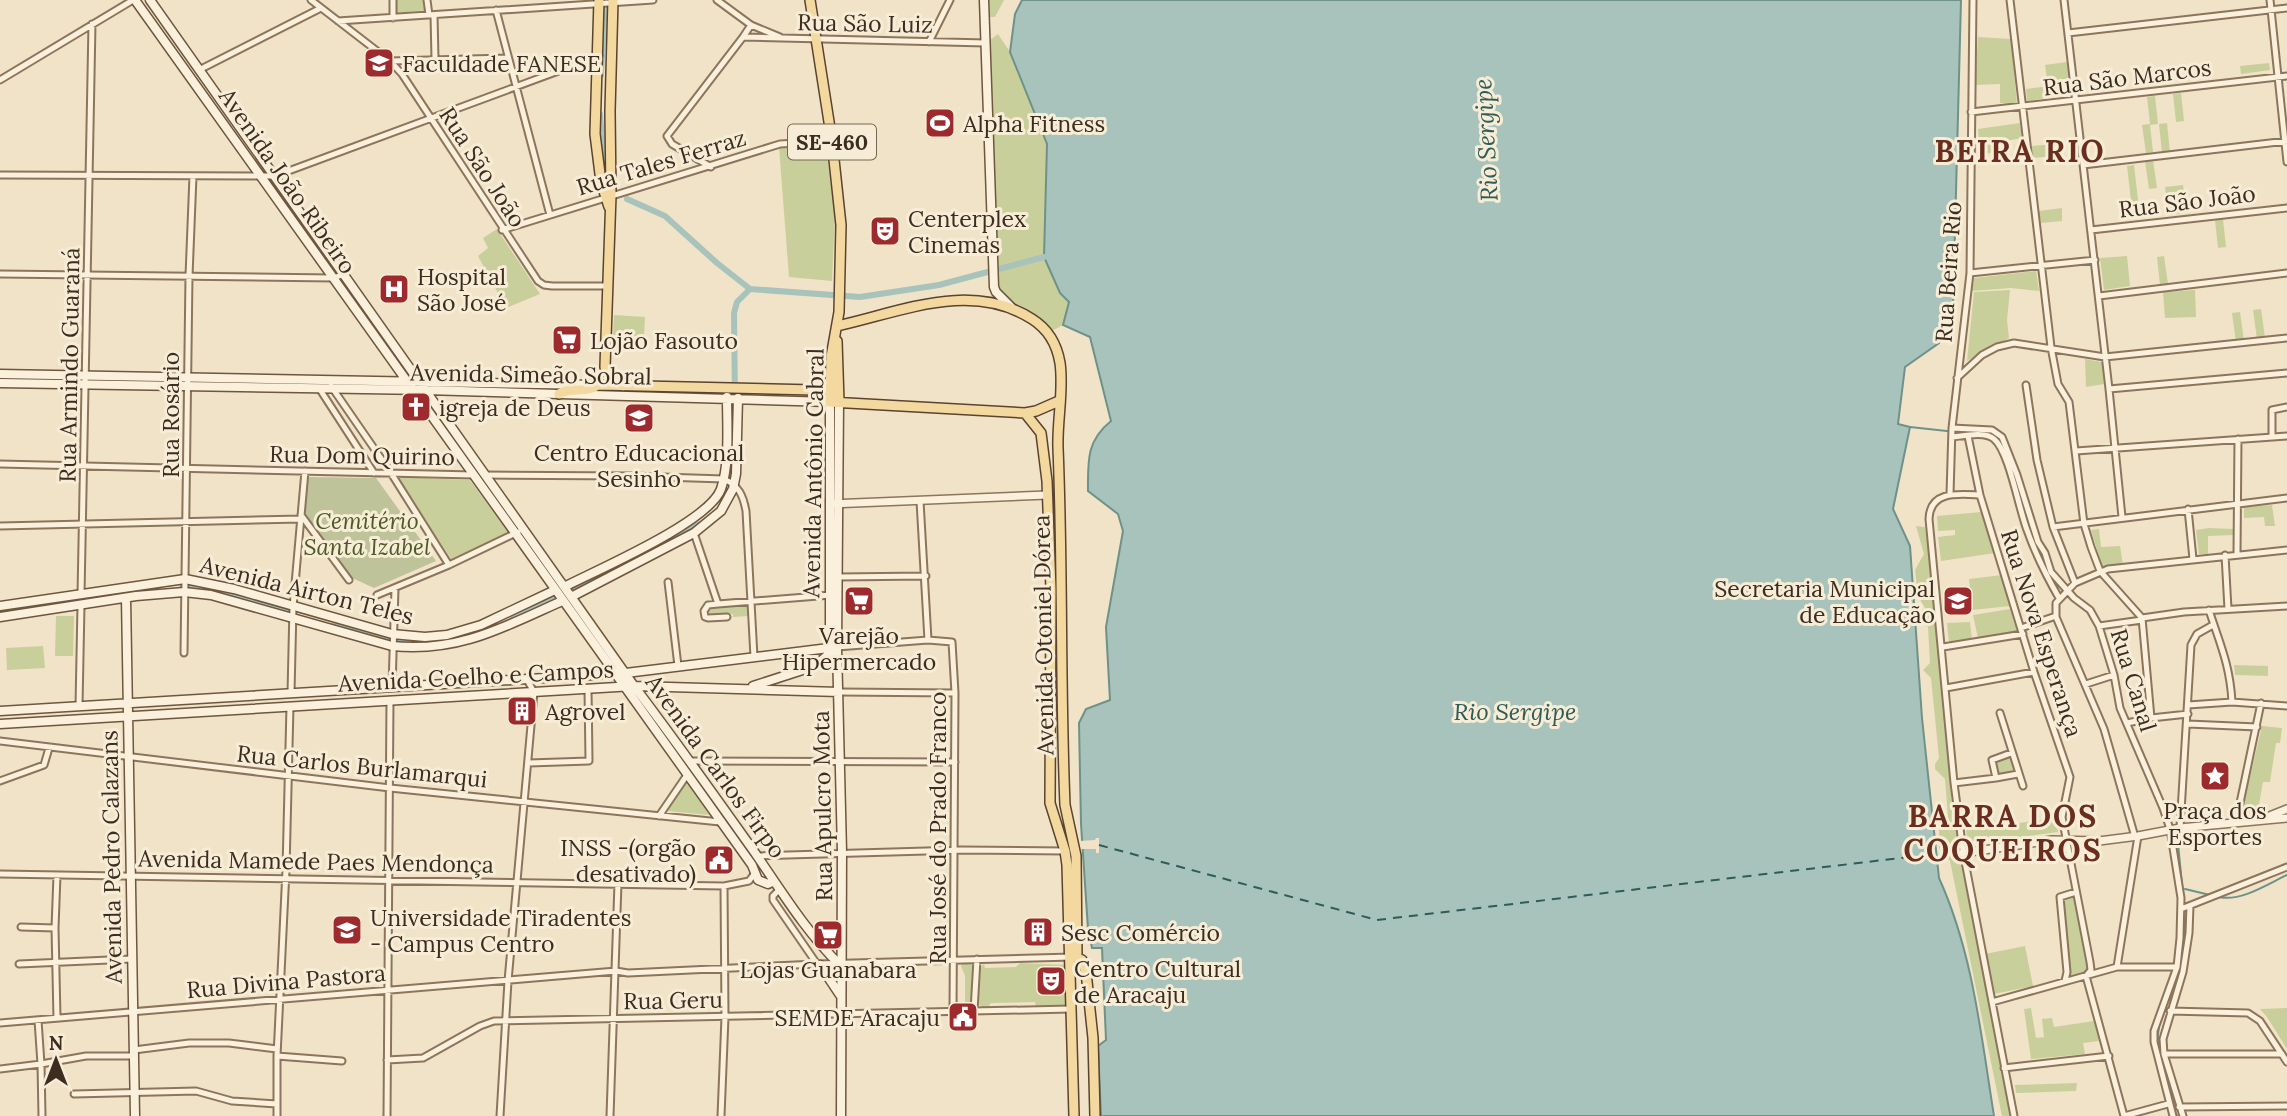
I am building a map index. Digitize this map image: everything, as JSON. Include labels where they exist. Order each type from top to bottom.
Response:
[{"type":"main road","name":"Avenida João Ribeiro","points":[[134,0],[515,534],[563,594]]},
{"type":"main road","name":"Avenida João Ribeiro","points":[[150,0],[523,529],[563,594]]},
{"type":"main road","name":"SE-460","points":[[810,0],[832,141],[841,225],[837,326]]},
{"type":"main road","points":[[984,0],[993,270],[995,289],[1013,309]]},
{"type":"main road","points":[[600,2],[595,134],[598,163],[608,196]]},
{"type":"main road","points":[[608,196],[612,2]]},
{"type":"main road","name":"Avenida Simeão Sobral","points":[[598,385],[605,367],[610,208],[608,196]]},
{"type":"main road","points":[[837,326],[947,300],[981,300],[1013,309]]},
{"type":"main road","name":"Avenida Otoniel Dórea","points":[[1013,309],[1034,320],[1048,333],[1057,350],[1061,373],[1058,438],[1064,787],[1076,856],[1072,957]]},
{"type":"main road","name":"Avenida Antônio Cabral","points":[[834,402],[831,357],[837,326]]},
{"type":"main road","name":"Avenida Antônio Cabral","points":[[834,648],[831,595],[837,326]]},
{"type":"main road","points":[[605,367],[623,386]]},
{"type":"main road","name":"Avenida Simeão Sobral","points":[[0,374],[85,381]]},
{"type":"main road","name":"Avenida Simeão Sobral","points":[[0,383],[326,380],[598,385],[1025,412],[1036,411],[1059,401]]},
{"type":"main road","name":"Avenida Simeão Sobral","points":[[187,382],[320,389],[559,394],[821,390],[831,380]]},
{"type":"main road","points":[[559,394],[566,390],[588,390],[598,385]]},
{"type":"main road","points":[[724,480],[734,393]]},
{"type":"main road","name":"Avenida Airton Teles","points":[[0,606],[185,580],[234,589],[393,635],[425,637],[456,633],[563,594],[694,533],[721,511],[734,484],[734,393]]},
{"type":"main road","name":"Avenida Otoniel Dórea","points":[[1025,412],[1041,433],[1047,495],[1051,590],[1050,803],[1065,851],[1072,957]]},
{"type":"main road","name":"Avenida Airton Teles","points":[[0,617],[184,591],[211,595],[392,645],[418,648],[457,644],[514,623],[691,520],[712,503],[724,480]]},
{"type":"main road","name":"Avenida Antônio Cabral","points":[[834,504],[838,577],[834,648]]},
{"type":"main road","name":"Avenida Carlos Firpo","points":[[563,594],[626,673],[827,953],[840,965]]},
{"type":"main road","name":"Avenida Carlos Firpo","points":[[563,594],[614,674],[755,873]]},
{"type":"main road","name":"Avenida Pedro Calazans","points":[[126,598],[135,1116]]},
{"type":"main road","points":[[743,689],[815,666],[834,648]]},
{"type":"main road","name":"Avenida Coelho e Campos","points":[[0,711],[614,674],[834,648]]},
{"type":"main road","name":"Rua Apulcro Mota","points":[[834,648],[839,692],[841,761],[841,1116]]},
{"type":"main road","name":"Avenida Coelho e Campos","points":[[0,724],[129,714],[634,686],[839,692]]},
{"type":"main road","points":[[755,873],[758,880],[765,884],[774,881]]},
{"type":"main road","points":[[1074,1116],[1072,957],[1082,960],[1086,972],[1093,1038],[1095,1116]]},
{"type":"main road","points":[[819,965],[841,995]]},
{"type":"street","points":[[0,80],[134,0]]},
{"type":"street","name":"Rua São João","points":[[311,0],[390,61],[408,81],[536,279],[544,285],[607,286]]},
{"type":"street","points":[[393,0],[393,18]]},
{"type":"street","points":[[426,0],[432,15],[435,59]]},
{"type":"street","points":[[338,21],[556,3],[653,0]]},
{"type":"street","points":[[717,0],[751,25],[785,38]]},
{"type":"street","points":[[929,42],[950,0]]},
{"type":"street","name":"Rua Beira Rio","points":[[1950,494],[1952,433],[1970,273],[1973,0]]},
{"type":"street","points":[[2010,0],[2051,348],[2059,384],[2069,402],[2084,524],[2100,571],[2142,619],[2151,718]]},
{"type":"street","points":[[2064,0],[2122,517]]},
{"type":"street","points":[[2270,0],[2287,162]]},
{"type":"street","points":[[199,70],[321,8]]},
{"type":"street","points":[[2068,33],[2287,8]]},
{"type":"street","points":[[496,10],[550,215]]},
{"type":"street","name":"Rua Armindo Guaraná","points":[[79,706],[92,24]]},
{"type":"street","points":[[710,166],[672,144],[667,139],[668,133],[751,25]]},
{"type":"street","name":"Rua São Luiz","points":[[743,37],[986,43]]},
{"type":"street","points":[[0,175],[275,176],[599,56]]},
{"type":"street","points":[[390,61],[508,58]]},
{"type":"street","name":"Rua São Marcos","points":[[1971,112],[2287,76]]},
{"type":"street","name":"Rua Tales Ferraz","points":[[502,230],[780,144],[832,141]]},
{"type":"street","points":[[2083,164],[2286,141]]},
{"type":"street","name":"Rua Rosário","points":[[184,653],[189,276],[193,176]]},
{"type":"street","name":"Rua São João","points":[[2091,230],[2287,208]]},
{"type":"street","points":[[1970,273],[2095,260]]},
{"type":"street","points":[[2099,296],[2287,273]]},
{"type":"street","points":[[0,274],[334,278],[345,274]]},
{"type":"street","points":[[1957,378],[1968,366],[1997,347],[2026,343],[2105,357],[2287,338]]},
{"type":"street","points":[[2109,389],[2287,373]]},
{"type":"street","points":[[314,380],[374,473]]},
{"type":"street","points":[[326,380],[390,472],[449,565]]},
{"type":"street","points":[[2026,385],[2037,460],[2053,527],[2075,583]]},
{"type":"street","points":[[2272,437],[2272,410],[2287,407]]},
{"type":"street","points":[[1952,433],[1992,430],[2002,437],[2038,542],[2063,594]]},
{"type":"street","points":[[1952,433],[1992,436],[1997,441],[2027,531],[2063,594]]},
{"type":"street","name":"Rua Nova Esperança","points":[[1968,436],[1980,495],[2034,672],[2070,777],[2062,817],[2090,962],[2091,970],[2086,976]]},
{"type":"street","points":[[2076,451],[2287,436]]},
{"type":"street","points":[[2237,554],[2238,439]]},
{"type":"street","name":"Rua Dom Quirino","points":[[0,464],[724,480]]},
{"type":"street","points":[[291,693],[292,618],[305,471]]},
{"type":"street","points":[[724,480],[734,484],[741,494],[746,511],[754,657]]},
{"type":"street","points":[[1980,495],[1950,494],[1933,503],[1930,511],[1954,783],[1963,853],[2014,1116]]},
{"type":"street","points":[[834,504],[1047,495]]},
{"type":"street","points":[[2053,527],[2287,498]]},
{"type":"street","points":[[834,648],[928,640],[920,501]]},
{"type":"street","points":[[2188,509],[2193,559]]},
{"type":"street","points":[[0,526],[301,517]]},
{"type":"street","points":[[301,517],[349,580]]},
{"type":"street","points":[[377,595],[449,565],[523,529]]},
{"type":"street","points":[[694,533],[718,604]]},
{"type":"street","points":[[2118,967],[2137,837],[2104,729],[2056,616],[2055,607],[2063,594],[2075,583],[2100,571],[2287,550]]},
{"type":"street","points":[[2225,555],[2228,609]]},
{"type":"street","points":[[838,577],[926,576]]},
{"type":"street","points":[[668,582],[678,666]]},
{"type":"street","points":[[392,687],[396,588]]},
{"type":"street","name":"Rua Canal","points":[[2063,594],[2090,610],[2099,626],[2114,675],[2120,708],[2170,829],[2181,909],[2177,967],[2154,1031],[2154,1042],[2173,1116]]},
{"type":"street","points":[[727,617],[705,617],[704,611],[706,607],[718,604],[831,595]]},
{"type":"street","points":[[2099,626],[2208,610],[2287,606]]},
{"type":"street","points":[[2208,610],[2220,636],[2228,666],[2232,702]]},
{"type":"street","points":[[1943,648],[2022,631],[2056,616]]},
{"type":"street","points":[[2180,828],[2192,641],[2197,634],[2213,625]]},
{"type":"street","name":"Rua José do Prado Franco","points":[[928,640],[947,640],[953,645],[953,1012]]},
{"type":"street","points":[[1946,688],[2034,672]]},
{"type":"street","points":[[2086,684],[2114,675]]},
{"type":"street","points":[[500,1116],[508,981],[534,692],[526,678]]},
{"type":"street","points":[[529,762],[589,761],[588,689]]},
{"type":"street","name":"Avenida Coelho e Campos","points":[[839,692],[955,693]]},
{"type":"street","points":[[387,1116],[390,700]]},
{"type":"street","points":[[2188,705],[2232,702],[2287,706]]},
{"type":"street","points":[[2236,822],[2261,703]]},
{"type":"street","points":[[277,1116],[290,706]]},
{"type":"street","points":[[2000,713],[2023,786]]},
{"type":"street","points":[[2127,723],[2188,715]]},
{"type":"street","points":[[2188,724],[2257,727]]},
{"type":"street","name":"Rua Carlos Burlamarqui","points":[[0,741],[390,788],[721,822]]},
{"type":"street","points":[[0,781],[44,765],[49,748]]},
{"type":"street","points":[[1996,778],[1992,760],[2011,753]]},
{"type":"street","points":[[690,761],[955,762]]},
{"type":"street","points":[[1954,783],[2018,774]]},
{"type":"street","points":[[659,816],[687,775]]},
{"type":"street","points":[[1963,853],[2040,841],[2083,842],[2137,837],[2170,829],[2260,820],[2286,814]]},
{"type":"street","points":[[757,856],[955,850],[1065,851]]},
{"type":"street","points":[[2181,909],[2287,867]]},
{"type":"street","name":"Avenida Carlos Firpo","points":[[748,881],[755,873]]},
{"type":"street","name":"Avenida Mamede Paes Mendonça","points":[[0,874],[724,886],[748,881]]},
{"type":"street","points":[[57,875],[57,1018]]},
{"type":"street","points":[[610,1116],[618,883]]},
{"type":"street","points":[[721,1116],[725,1017],[724,886]]},
{"type":"street","name":"Avenida Carlos Firpo","points":[[780,889],[773,896],[773,901],[819,965]]},
{"type":"street","points":[[2065,981],[2067,972],[2060,897],[2076,892]]},
{"type":"street","points":[[2183,1116],[2164,1054],[2163,1039],[2183,972],[2190,905]]},
{"type":"street","points":[[21,927],[55,928]]},
{"type":"street","name":"Rua Divina Pastora","points":[[0,1023],[616,971],[628,973],[1072,957]]},
{"type":"street","points":[[19,964],[131,959]]},
{"type":"street","points":[[974,1011],[977,959]]},
{"type":"street","points":[[1992,1002],[2118,967],[2177,967]]},
{"type":"street","points":[[2086,976],[2124,1116],[2168,1104]]},
{"type":"street","name":"Rua Geru","points":[[387,1060],[423,1058],[487,1023],[506,1021],[1072,1009]]},
{"type":"street","points":[[2170,1011],[2248,1013],[2260,1021],[2287,1062]]},
{"type":"street","points":[[37,1020],[42,1116]]},
{"type":"street","points":[[0,1069],[86,1056],[134,1053],[189,1043],[229,1043],[277,1053],[342,1061]]},
{"type":"street","points":[[2164,1054],[2282,1054]]},
{"type":"street","points":[[2004,1068],[2109,1056]]},
{"type":"street","points":[[74,1094],[196,1091],[232,1101],[277,1104]]},
{"type":"street","points":[[2179,1107],[2287,1106]]},
{"type":"green space","points":[[394,0],[426,0],[427,10],[395,13]]},
{"type":"green space","points":[[988,0],[1004,0],[995,17],[989,17]]},
{"type":"green space","points":[[998,34],[1010,52],[1047,144],[1044,257],[1060,293],[1069,302],[1063,325],[1048,333],[996,292],[986,43]]},
{"type":"green space","points":[[1978,37],[2011,39],[2017,104],[2000,103],[2000,84],[1975,85]]},
{"type":"green space","points":[[2067,62],[2071,94],[2027,101],[2026,89],[2048,86],[2045,65]]},
{"type":"green space","points":[[2269,63],[2270,70],[2241,74],[2240,66]]},
{"type":"green space","points":[[2181,93],[2184,121],[2176,122],[2173,94]]},
{"type":"green space","points":[[2155,96],[2158,124],[2150,125],[2153,152],[2146,153],[2142,125],[2150,124],[2147,97]]},
{"type":"green space","points":[[2020,123],[2022,138],[2000,142],[2000,151],[1980,155],[1978,129]]},
{"type":"green space","points":[[2167,123],[2170,152],[2162,153],[2159,124]]},
{"type":"green space","points":[[2054,144],[2054,156],[2033,158],[2032,146]]},
{"type":"green space","points":[[779,147],[826,147],[835,216],[832,281],[789,277]]},
{"type":"green space","points":[[2153,160],[2157,188],[2149,189],[2145,161]]},
{"type":"green space","points":[[2134,165],[2140,217],[2133,218],[2127,166]]},
{"type":"green space","points":[[2183,185],[2187,212],[2169,215],[2165,187]]},
{"type":"green space","points":[[2062,208],[2062,221],[2041,223],[2039,211]]},
{"type":"green space","points":[[2223,219],[2226,247],[2218,248],[2215,220]]},
{"type":"green space","points":[[497,229],[540,294],[506,308],[478,256],[488,248],[483,238]]},
{"type":"green space","points":[[2127,256],[2130,286],[2104,290],[2100,258]]},
{"type":"green space","points":[[2164,256],[2168,284],[2160,285],[2157,257]]},
{"type":"green space","points":[[2036,271],[2039,291],[2011,288],[1972,291],[1974,278]]},
{"type":"green space","points":[[2010,290],[2007,320],[2009,338],[1967,361],[1974,292]]},
{"type":"green space","points":[[2195,290],[2196,317],[2165,318],[2163,292]]},
{"type":"green space","points":[[2261,309],[2265,338],[2257,339],[2253,310]]},
{"type":"green space","points":[[2240,312],[2244,341],[2236,342],[2232,313]]},
{"type":"green space","points":[[614,315],[645,317],[644,336],[613,336]]},
{"type":"green space","points":[[2085,359],[2102,362],[2104,384],[2086,387]]},
{"type":"green space","name":"Cemitério Santa Izabel","points":[[306,477],[376,478],[436,561],[374,588],[348,576],[304,512]]},
{"type":"green space","points":[[397,477],[470,480],[508,532],[452,560]]},
{"type":"green space","points":[[2272,505],[2275,526],[2265,526],[2264,517],[2244,518],[2244,507]]},
{"type":"green space","points":[[1981,512],[1995,553],[1941,561],[1938,537],[1955,535],[1955,530],[1938,531],[1937,516]]},
{"type":"green space","points":[[1916,526],[1925,527],[1934,590],[1952,802],[2013,1116],[2002,1116],[1950,861],[1939,848],[1939,820],[1948,816],[1945,779],[1935,769],[1939,758],[1931,678],[1923,670],[1930,663],[1928,627],[1921,622],[1928,613],[1918,596],[1915,570],[1924,554]]},
{"type":"green space","points":[[2099,529],[2101,547],[2120,546],[2123,565],[2102,566],[2091,530]]},
{"type":"green space","points":[[2234,529],[2234,535],[2208,536],[2208,554],[2199,554],[2196,530]]},
{"type":"green space","points":[[2002,575],[2010,606],[1972,610],[1969,579]]},
{"type":"green space","points":[[748,604],[749,616],[707,616],[706,608]]},
{"type":"green space","points":[[2010,609],[2017,631],[1978,638],[1973,615]]},
{"type":"green space","points":[[56,616],[74,616],[73,656],[55,656]]},
{"type":"green space","points":[[1970,622],[1972,640],[1949,643],[1947,623]]},
{"type":"green space","points":[[43,646],[45,668],[7,670],[6,648]]},
{"type":"green space","points":[[2234,665],[2268,666],[2268,676],[2235,675]]},
{"type":"green space","points":[[2262,726],[2282,728],[2280,743],[2276,743],[2270,782],[2263,782],[2258,810],[2241,815]]},
{"type":"green space","points":[[2009,756],[2015,771],[1998,774],[1994,761]]},
{"type":"green space","points":[[687,781],[709,815],[667,811]]},
{"type":"green space","points":[[2056,818],[2058,832],[1968,844],[1966,830]]},
{"type":"green space","points":[[2074,894],[2089,964],[2088,973],[2070,977],[2062,897]]},
{"type":"green space","points":[[2025,946],[2033,986],[1994,994],[1985,954]]},
{"type":"green space","points":[[964,962],[975,963],[975,1004],[968,1004],[965,1002],[965,976],[961,966]]},
{"type":"green space","points":[[1020,963],[1067,965],[1067,1006],[1036,1007],[1035,1002],[991,1003],[987,1008],[981,1007],[978,1003],[977,971],[984,964],[985,968],[1016,967]]},
{"type":"green space","points":[[2031,1008],[2036,1038],[2044,1037],[2042,1019],[2052,1018],[2054,1027],[2094,1021],[2099,1041],[2083,1043],[2085,1054],[2031,1059],[2024,1009]]},
{"type":"green space","points":[[2287,1008],[2287,1049],[2260,1009]]},
{"type":"green space","points":[[2077,1083],[2076,1091],[2016,1093],[2015,1085]]},
{"type":"water","name":"Rio Sergipe","points":[[1022,0],[1961,0],[1953,307],[1939,343],[1905,367],[1898,424],[1910,427],[1893,509],[1910,546],[1922,718],[1939,878],[1951,906],[1968,965],[1994,1116],[1101,1116],[1098,1046],[1106,1040],[1102,948],[1092,948],[1088,929],[1081,824],[1079,723],[1086,709],[1110,700],[1106,627],[1123,531],[1118,514],[1088,491],[1090,453],[1097,436],[1111,421],[1090,337],[1063,325],[1069,302],[1060,293],[1044,257],[1047,144],[1010,52],[1015,14]]},
{"type":"pier","points":[[1099,838],[1099,853],[1096,853],[1096,849],[1080,849],[1079,841]]},
{"type":"waterway","points":[[601,75],[605,0]]},
{"type":"waterway","points":[[600,114],[605,175]]},
{"type":"waterway","points":[[627,199],[665,216],[750,289],[860,297],[939,285],[1044,257]]},
{"type":"waterway","points":[[735,403],[734,313],[737,302],[750,289]]},
{"type":"waterway","points":[[1910,427],[1965,433]]},
{"type":"waterway","points":[[2013,472],[2035,540]]},
{"type":"waterway","points":[[513,619],[700,524]]},
{"type":"waterway","points":[[2037,545],[2046,565]]},
{"type":"waterway","points":[[2054,579],[2063,591]]},
{"type":"waterway","points":[[182,584],[293,614]]},
{"type":"waterway","points":[[2067,596],[2090,614]]},
{"type":"waterway","points":[[333,626],[399,641],[429,643]]},
{"type":"waterway","points":[[2177,834],[2183,894]]},
{"type":"waterway","points":[[2219,897],[2245,895],[2287,875]]},
{"type":"waterway","points":[[2185,889],[2210,895]]},
{"type":"waterway","points":[[2157,1044],[2159,1026],[2180,967],[2183,910]]},
{"type":"waterway","points":[[2173,1107],[2177,1116]]},
{"type":"ferry route","points":[[1099,845],[1377,920],[1926,855]]},
{"type":"place","name":"Faculdade FANESE","points":[[379,63]]},
{"type":"place","name":"Alpha Fitness","points":[[940,123]]},
{"type":"place","name":"Centerplex Cinemas","points":[[885,231]]},
{"type":"place","name":"Hospital São José","points":[[394,289]]},
{"type":"place","name":"Lojão Fasouto","points":[[567,340]]},
{"type":"place","name":"igreja de Deus","points":[[416,407]]},
{"type":"place","name":"Centro Educacional Sesinho","points":[[639,418]]},
{"type":"place","name":"Varejão Hipermercado","points":[[859,601]]},
{"type":"place","name":"Secretaria Municipal de Educação","points":[[1958,601]]},
{"type":"place","name":"Agrovel","points":[[522,711]]},
{"type":"place","name":"Praça dos Esportes","points":[[2215,776]]},
{"type":"place","name":"INSS -(orgão desativado)","points":[[719,860]]},
{"type":"place","name":"Universidade Tiradentes - Campus Centro","points":[[347,930]]},
{"type":"place","name":"Sesc Comércio","points":[[1038,932]]},
{"type":"place","name":"Lojas Guanabara","points":[[828,935]]},
{"type":"place","name":"Centro Cultural de Aracaju","points":[[1051,981]]},
{"type":"place","name":"SEMDE Aracaju","points":[[963,1017]]},
{"type":"district","name":"BEIRA RIO","points":[[2020,151]]},
{"type":"district","name":"BARRA DOS COQUEIROS","points":[[2003,833]]}]
